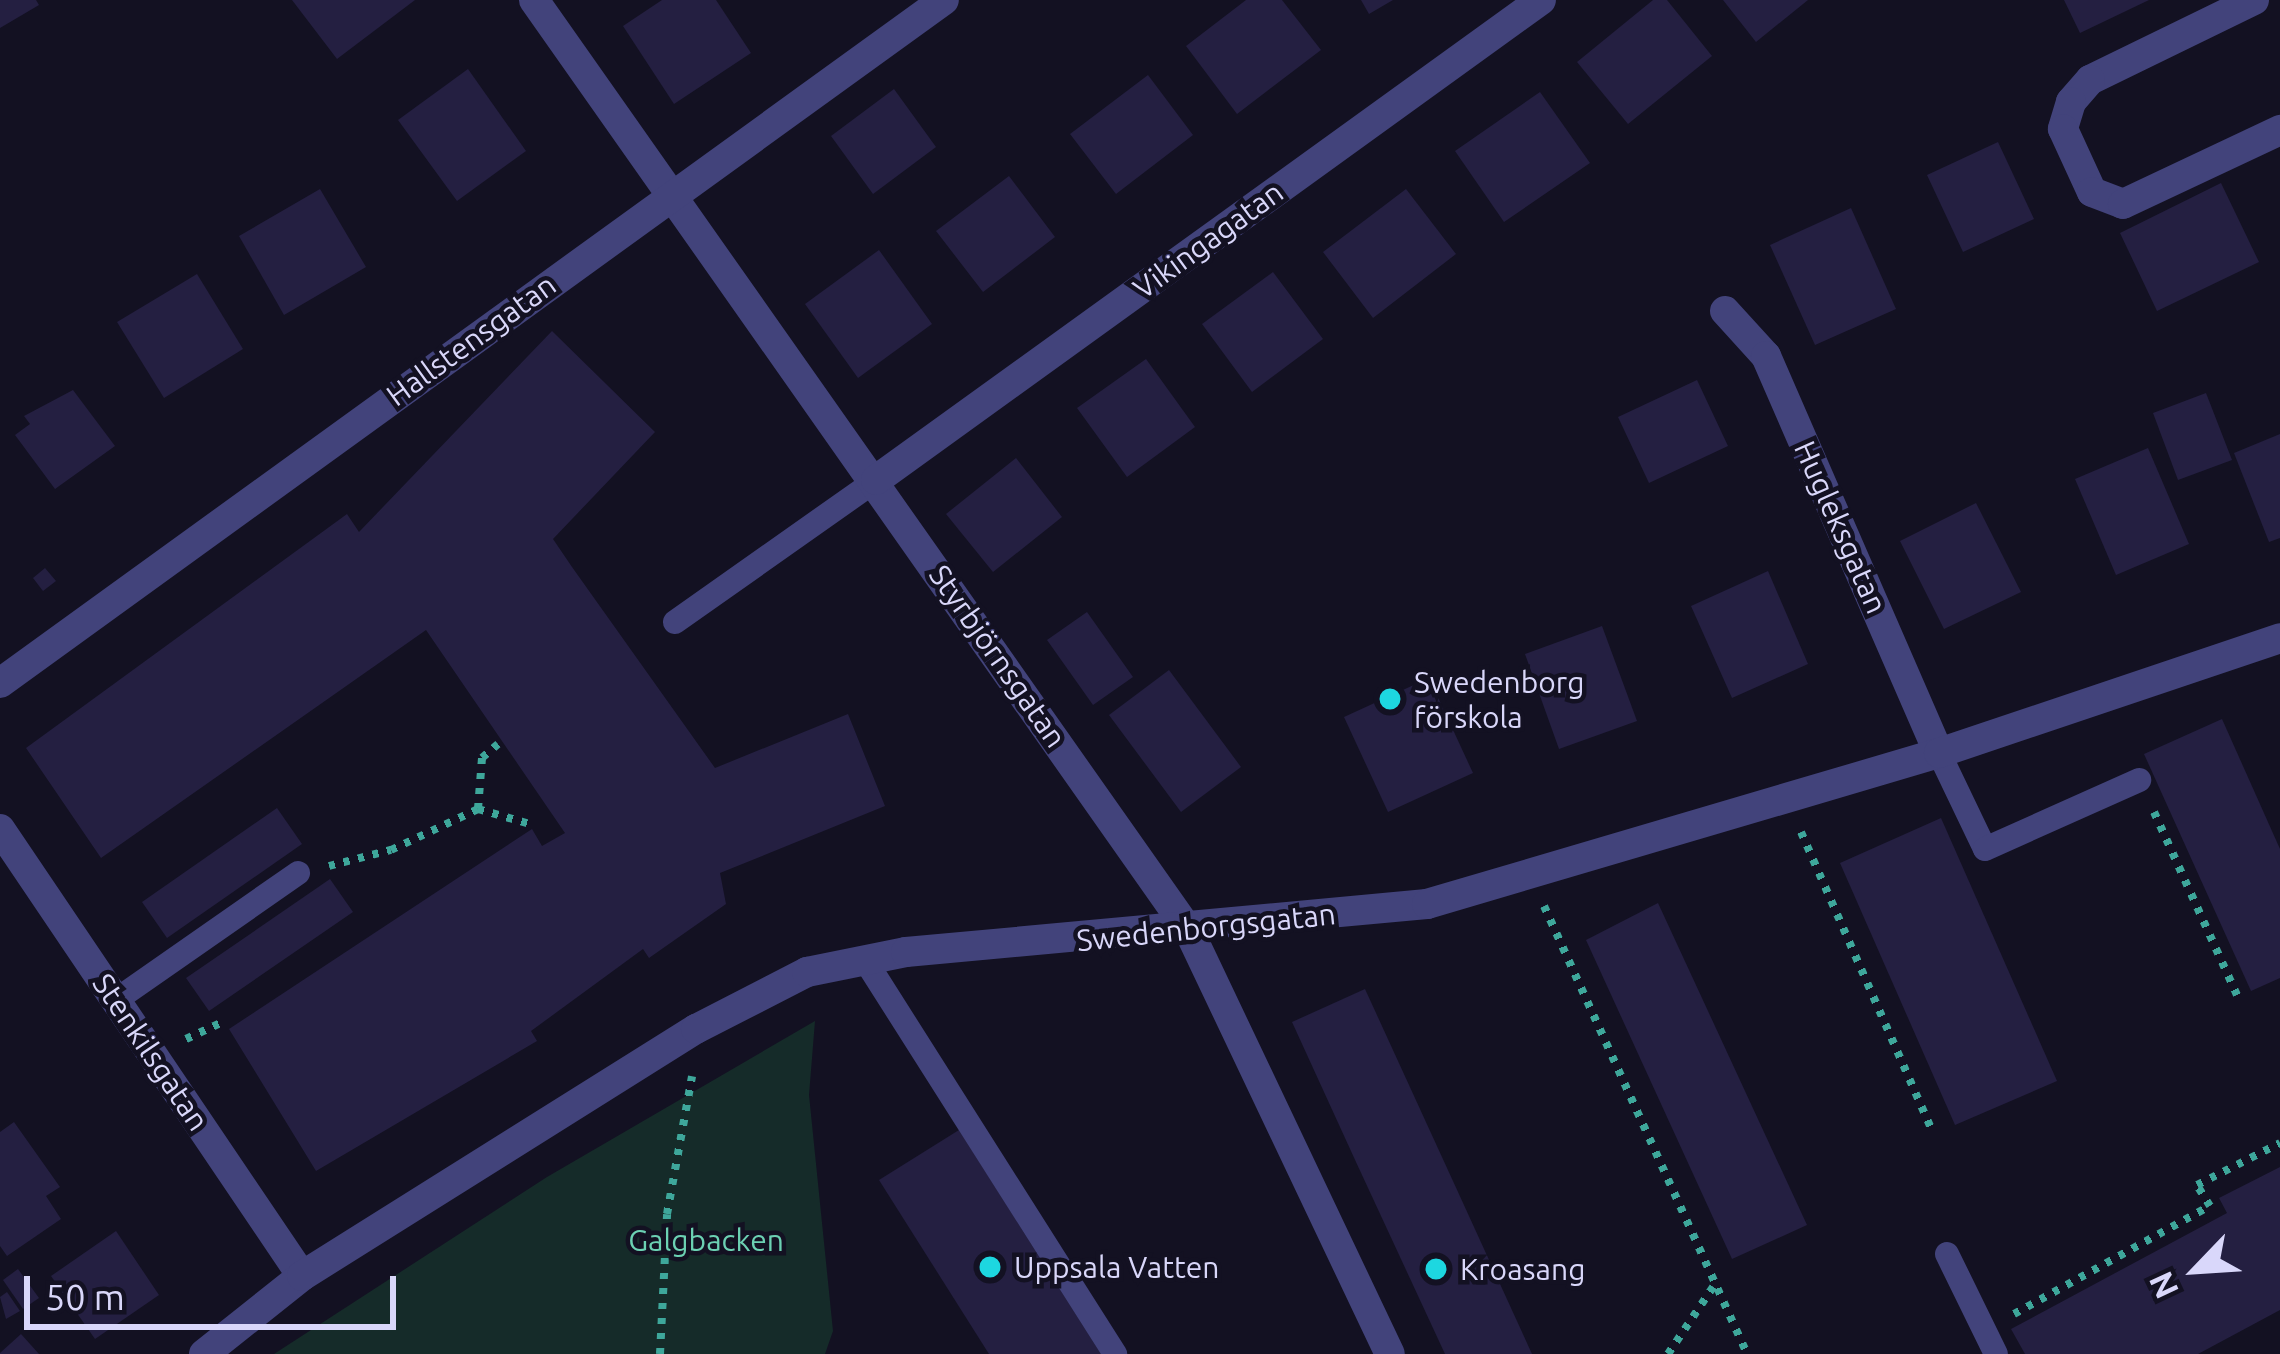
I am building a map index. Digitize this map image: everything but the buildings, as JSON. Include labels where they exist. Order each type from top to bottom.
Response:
[{"type":"street","name":"Styrbjörnsgatan","points":[[534,0],[1190,931],[1390,1354]]},
{"type":"street","name":"Hallstensgatan","points":[[0,683],[944,0]]},
{"type":"street","name":"Vikingagatan","points":[[876,480],[1541,0]]},
{"type":"street","points":[[2254,0],[2090,80],[2071,102],[2063,129],[2092,191],[2123,204],[2280,130]]},
{"type":"street","name":"Hugleksgatan","points":[[1725,311],[1766,356],[1939,753]]},
{"type":"street","name":"Swedenborgsgatan","points":[[206,1353],[302,1276],[696,1029],[807,972],[865,960],[1427,904],[1939,753],[2280,638]]},
{"type":"street","name":"Stenkilsgatan","points":[[0,829],[302,1276]]},
{"type":"lane","points":[[674,622],[876,480]]},
{"type":"lane","points":[[1939,753],[1985,849],[2139,780]]},
{"type":"lane","points":[[116,1000],[298,873]]},
{"type":"lane","points":[[865,960],[1115,1354]]},
{"type":"lane","points":[[1947,1254],[1996,1354]]},
{"type":"path","points":[[478,809],[482,758],[498,745]]},
{"type":"path","points":[[2139,780],[2237,995]]},
{"type":"path","points":[[1786,798],[1932,1130]]},
{"type":"path","points":[[298,873],[391,850],[478,809],[530,824]]},
{"type":"path","points":[[1528,872],[1747,1354]]},
{"type":"path","points":[[660,1354],[668,1214],[694,1069]]},
{"type":"path","points":[[1984,1330],[2210,1206],[2198,1185],[2280,1143]]},
{"type":"path","points":[[1668,1354],[1713,1287]]},
{"type":"green space","name":"Galgbacken","points":[[815,1021],[809,1095],[833,1331],[825,1354],[274,1354],[547,1177]]},
{"type":"place","name":"Swedenborg förskola","points":[[1390,699]]},
{"type":"place","name":"Uppsala Vatten","points":[[990,1267]]},
{"type":"place","name":"Kroasang","points":[[1436,1269]]}]
